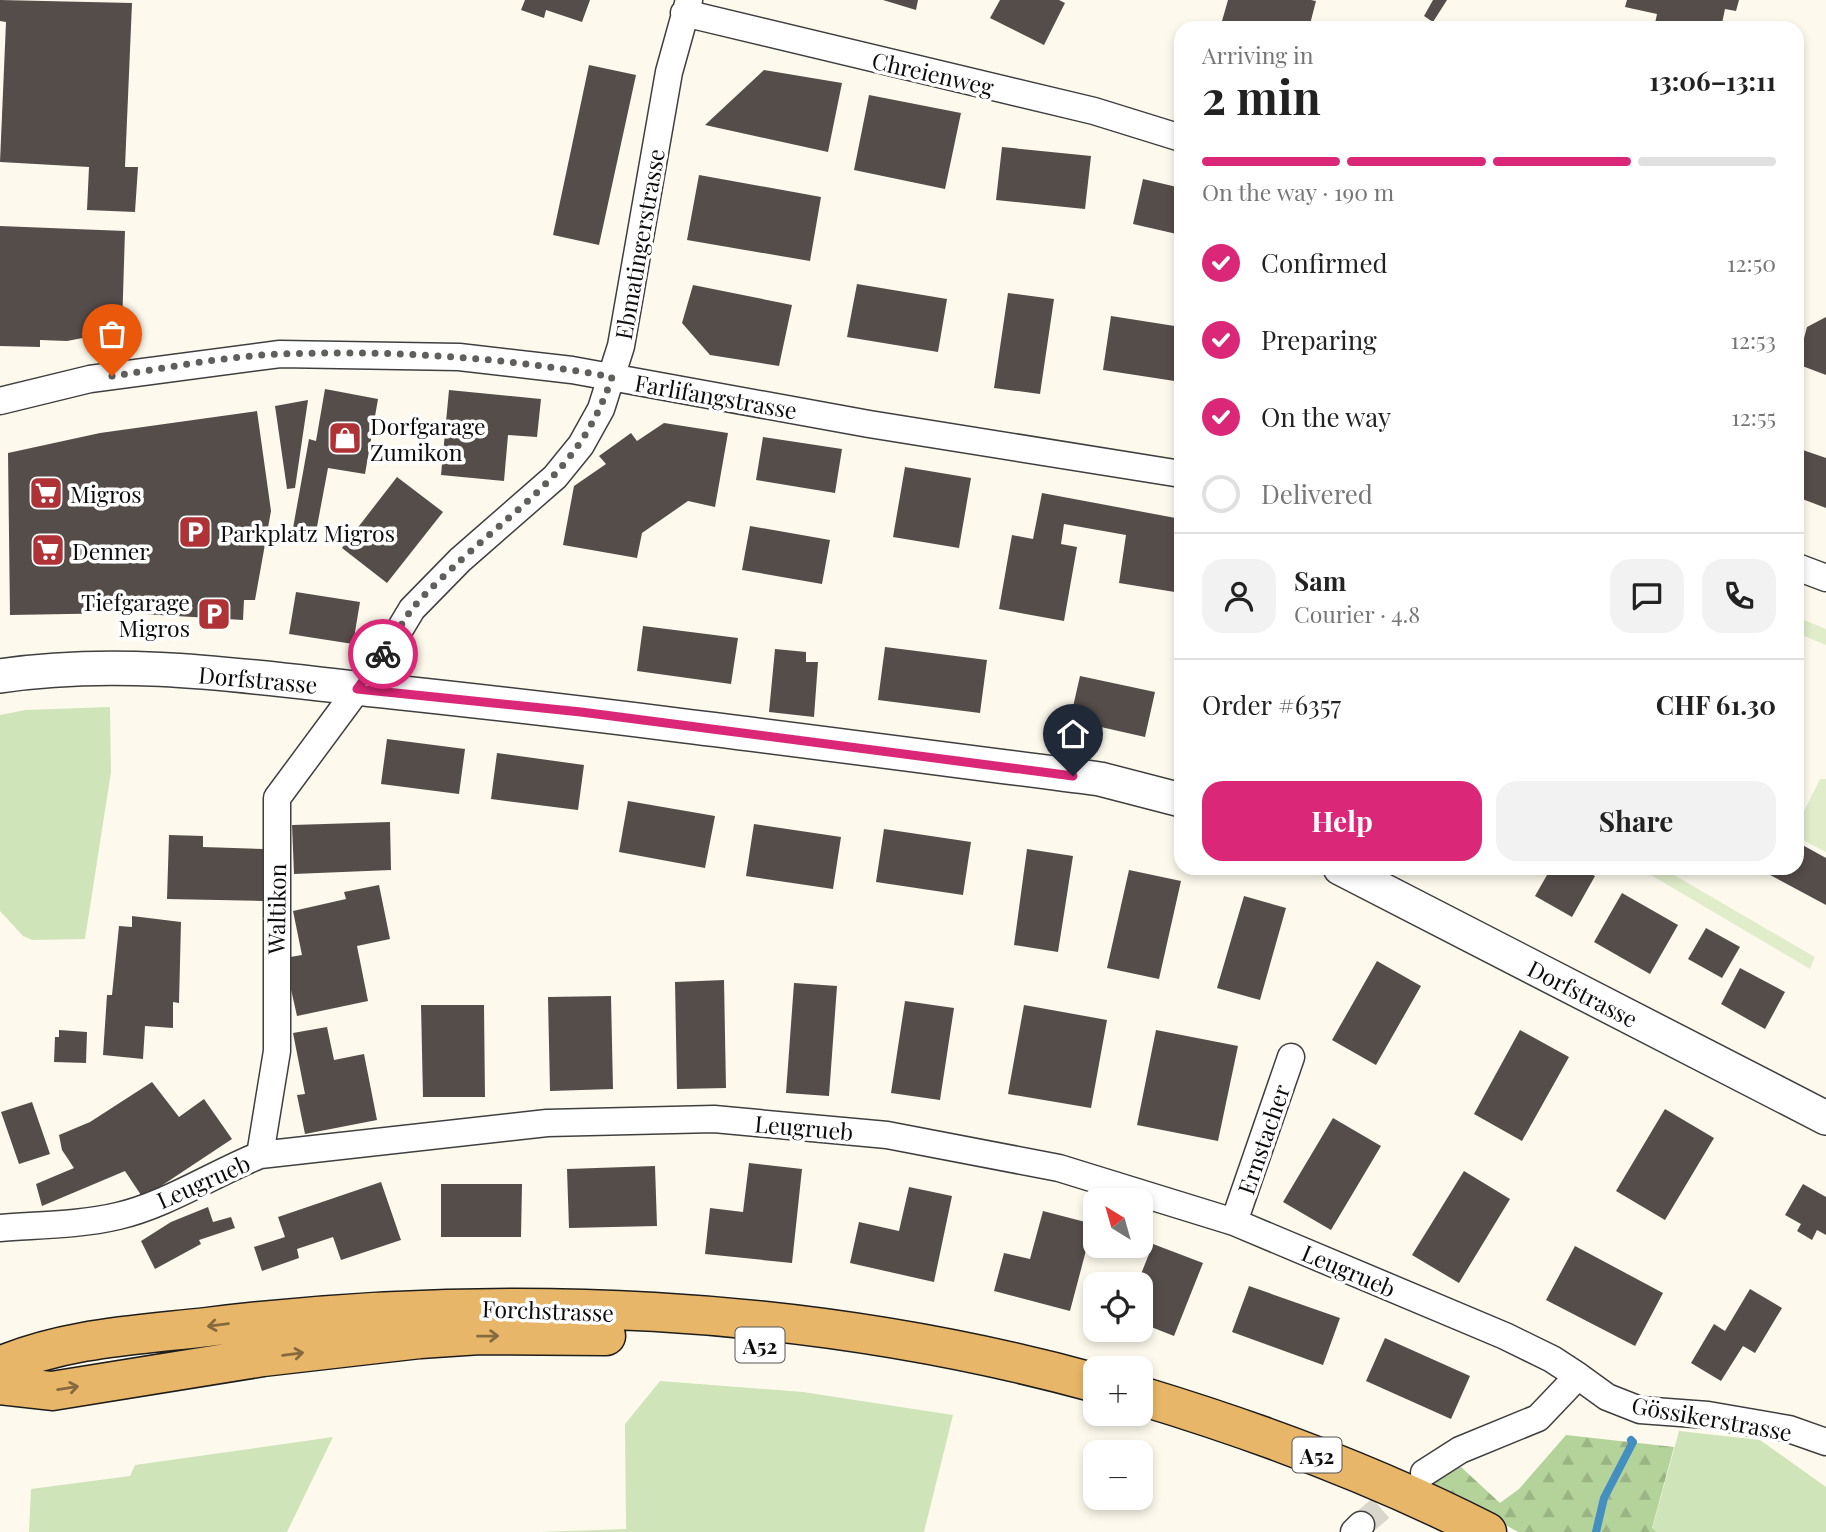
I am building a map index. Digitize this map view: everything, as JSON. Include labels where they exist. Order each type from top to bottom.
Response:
[{"type":"highway","name":"Forchstrasse","points":[[0,1366],[35,1351],[253,1321],[408,1309],[511,1307],[789,1325],[927,1346],[1083,1380]]},
{"type":"highway","name":"Forchstrasse","points":[[0,1385],[52,1391],[263,1357],[420,1339],[480,1335],[601,1335],[736,1343],[878,1359],[985,1377],[1083,1401]]},
{"type":"highway","name":"A52","points":[[1153,1400],[1263,1435],[1328,1460],[1487,1532]]},
{"type":"highway","name":"A52","points":[[1153,1421],[1301,1471],[1442,1532]]},
{"type":"street","name":"Chreienweg","points":[[686,6],[1094,111],[1174,136]]},
{"type":"street","name":"Ebmatingerstrasse","points":[[357,689],[412,609],[460,560],[555,477],[581,445],[601,409],[621,346],[669,72],[686,6]]},
{"type":"street","name":"Farlifangstrasse","points":[[0,401],[90,379],[279,354],[459,357],[612,377],[869,424],[1174,473]]},
{"type":"street","points":[[1804,570],[1826,578]]},
{"type":"street","name":"Dorfstrasse","points":[[0,676],[113,666],[581,712],[1100,779],[1174,798]]},
{"type":"street","name":"Waltikon","points":[[260,1155],[277,1051],[278,798],[357,689]]},
{"type":"street","name":"Dorfstrasse","points":[[1354,875],[1826,1118]]},
{"type":"street","name":"Ernstacher","points":[[1234,1222],[1291,1057]]},
{"type":"street","name":"Leugrueb","points":[[0,1228],[118,1216],[170,1198],[216,1172],[260,1155],[547,1123],[714,1119],[887,1135],[1059,1168],[1234,1222],[1505,1336],[1552,1359],[1578,1377]]},
{"type":"street","points":[[1424,1472],[1460,1450],[1538,1418],[1578,1377]]},
{"type":"street","name":"Gössikerstrasse","points":[[1578,1377],[1607,1397],[1640,1410],[1708,1415],[1789,1429],[1826,1443]]},
{"type":"green space","points":[[1804,620],[1826,629],[1826,645],[1804,636]]},
{"type":"green space","points":[[110,707],[111,772],[85,939],[32,940],[23,936],[0,911],[0,715],[25,710]]},
{"type":"green space","points":[[1820,779],[1826,779],[1826,852],[1804,841],[1804,811]]},
{"type":"green space","points":[[1651,875],[1674,875],[1815,957],[1810,969]]},
{"type":"green space","points":[[660,1381],[803,1392],[953,1415],[924,1532],[540,1532],[626,1529],[625,1424]]},
{"type":"green space","points":[[1679,1431],[1760,1440],[1826,1487],[1826,1532],[1657,1532],[1652,1529]]},
{"type":"green space","points":[[1566,1435],[1674,1447],[1652,1528],[1657,1532],[1518,1532],[1430,1482],[1461,1467],[1500,1503],[1519,1489]]},
{"type":"green space","points":[[333,1437],[287,1532],[29,1532],[31,1489],[130,1476],[135,1465]]},
{"type":"building","points":[[0,0],[132,3],[125,167],[138,167],[135,212],[87,210],[89,167],[0,162],[6,22],[0,21]]},
{"type":"building","points":[[525,0],[590,0],[582,22],[546,10],[544,18],[521,10]]},
{"type":"building","points":[[883,0],[918,0],[916,10]]},
{"type":"building","points":[[1000,0],[1059,0],[1065,3],[1044,45],[990,18]]},
{"type":"building","points":[[1228,0],[1316,1],[1311,21],[1222,21]]},
{"type":"building","points":[[1433,0],[1447,0],[1434,21],[1424,16]]},
{"type":"building","points":[[1627,0],[1739,0],[1736,11],[1725,9],[1722,21],[1656,21],[1657,14],[1625,7]]},
{"type":"building","points":[[589,65],[636,75],[599,245],[553,235]]},
{"type":"building","points":[[764,70],[842,83],[828,152],[705,125]]},
{"type":"building","points":[[869,95],[961,113],[945,189],[854,170]]},
{"type":"building","points":[[1002,147],[1091,156],[1085,209],[996,200]]},
{"type":"building","points":[[699,175],[821,197],[810,261],[687,240]]},
{"type":"building","points":[[1143,179],[1174,186],[1174,233],[1133,224]]},
{"type":"building","points":[[0,226],[125,231],[122,327],[94,326],[93,336],[67,341],[40,340],[40,347],[0,346]]},
{"type":"building","points":[[857,284],[947,299],[938,352],[847,337]]},
{"type":"building","points":[[693,285],[792,305],[779,366],[710,355],[682,323]]},
{"type":"building","points":[[1008,293],[1054,299],[1040,394],[994,388]]},
{"type":"building","points":[[1111,316],[1174,326],[1174,381],[1103,370]]},
{"type":"building","points":[[1826,317],[1826,375],[1804,367],[1804,338],[1807,327]]},
{"type":"building","points":[[325,389],[378,399],[365,474],[328,468],[316,532],[293,528],[309,439],[316,441]]},
{"type":"building","points":[[449,390],[541,399],[537,437],[508,435],[504,481],[441,475]]},
{"type":"building","points":[[308,400],[295,488],[287,489],[275,406]]},
{"type":"building","points":[[257,411],[271,511],[255,600],[244,600],[243,620],[126,613],[10,615],[8,453],[100,433]]},
{"type":"building","points":[[664,423],[728,433],[715,507],[688,501],[642,533],[637,558],[563,545],[574,486],[606,464],[599,456],[631,433],[637,441]]},
{"type":"building","points":[[763,437],[842,449],[835,493],[756,480]]},
{"type":"building","points":[[1804,450],[1826,458],[1826,508],[1804,500]]},
{"type":"building","points":[[905,467],[971,478],[959,548],[893,537]]},
{"type":"building","points":[[397,477],[443,512],[387,583],[342,548]]},
{"type":"building","points":[[1042,493],[1174,518],[1174,592],[1119,583],[1126,535],[1064,524],[1061,544],[1077,547],[1064,621],[999,609],[1012,535],[1033,539]]},
{"type":"building","points":[[750,526],[830,540],[822,584],[742,570]]},
{"type":"building","points":[[296,592],[360,602],[353,644],[289,634]]},
{"type":"building","points":[[643,626],[738,638],[731,684],[637,671]]},
{"type":"building","points":[[885,647],[987,660],[980,713],[878,700]]},
{"type":"building","points":[[775,649],[806,652],[806,662],[818,662],[814,717],[769,712]]},
{"type":"building","points":[[1080,676],[1155,692],[1145,737],[1070,720]]},
{"type":"building","points":[[387,739],[465,749],[459,794],[381,784]]},
{"type":"building","points":[[497,753],[584,765],[578,810],[491,799]]},
{"type":"building","points":[[628,801],[715,816],[705,868],[619,852]]},
{"type":"building","points":[[390,822],[391,870],[294,874],[292,825]]},
{"type":"building","points":[[754,824],[841,837],[833,889],[746,876]]},
{"type":"building","points":[[884,829],[971,842],[963,895],[876,882]]},
{"type":"building","points":[[169,835],[203,836],[203,847],[264,849],[263,901],[167,899]]},
{"type":"building","points":[[1804,846],[1826,858],[1826,905],[1770,875],[1804,875]]},
{"type":"building","points":[[1027,849],[1073,856],[1058,952],[1014,945]]},
{"type":"building","points":[[1129,870],[1181,881],[1159,979],[1107,968]]},
{"type":"building","points":[[1547,875],[1595,876],[1572,917],[1535,896]]},
{"type":"building","points":[[379,885],[390,939],[357,946],[368,1001],[297,1016],[284,958],[302,955],[293,911],[346,899],[344,892]]},
{"type":"building","points":[[1622,893],[1678,925],[1650,974],[1594,942]]},
{"type":"building","points":[[1244,896],[1286,908],[1260,1000],[1217,988]]},
{"type":"building","points":[[132,916],[181,922],[179,1003],[173,1002],[173,1028],[145,1026],[143,1059],[103,1055],[107,995],[112,995],[119,926],[132,927]]},
{"type":"building","points":[[1706,928],[1740,947],[1722,978],[1688,959]]},
{"type":"building","points":[[1377,961],[1421,986],[1376,1065],[1332,1040]]},
{"type":"building","points":[[1740,968],[1785,992],[1765,1029],[1721,1004]]},
{"type":"building","points":[[724,980],[726,1088],[677,1089],[675,982]]},
{"type":"building","points":[[794,983],[837,986],[829,1096],[786,1093]]},
{"type":"building","points":[[611,996],[613,1089],[550,1091],[548,997]]},
{"type":"building","points":[[905,1001],[954,1008],[940,1100],[891,1093]]},
{"type":"building","points":[[421,1005],[484,1005],[485,1097],[423,1097]]},
{"type":"building","points":[[1024,1005],[1107,1020],[1091,1108],[1008,1094]]},
{"type":"building","points":[[327,1027],[334,1060],[364,1054],[377,1120],[305,1134],[297,1095],[305,1094],[293,1033]]},
{"type":"building","points":[[59,1030],[87,1032],[86,1063],[54,1062],[55,1037],[59,1037]]},
{"type":"building","points":[[1156,1030],[1238,1046],[1218,1141],[1137,1125]]},
{"type":"building","points":[[1520,1030],[1569,1057],[1522,1141],[1474,1114]]},
{"type":"building","points":[[152,1082],[179,1117],[204,1099],[232,1139],[143,1198],[125,1171],[42,1206],[36,1184],[74,1168],[62,1150],[59,1135],[90,1122]]},
{"type":"building","points":[[32,1102],[50,1154],[19,1164],[1,1112]]},
{"type":"building","points":[[1665,1109],[1714,1138],[1665,1220],[1616,1191]]},
{"type":"building","points":[[1333,1118],[1381,1146],[1331,1230],[1283,1202]]},
{"type":"building","points":[[749,1163],[802,1169],[792,1263],[705,1254],[710,1208],[743,1212]]},
{"type":"building","points":[[655,1166],[657,1226],[569,1228],[567,1169]]},
{"type":"building","points":[[1464,1171],[1510,1199],[1459,1283],[1412,1255]]},
{"type":"building","points":[[381,1182],[401,1240],[341,1260],[333,1237],[297,1249],[299,1258],[262,1271],[254,1247],[285,1237],[278,1217]]},
{"type":"building","points":[[441,1184],[522,1184],[521,1237],[441,1237]]},
{"type":"building","points":[[1803,1184],[1826,1197],[1826,1235],[1817,1230],[1812,1240],[1797,1231],[1801,1224],[1785,1215]]},
{"type":"building","points":[[909,1187],[952,1196],[934,1282],[850,1263],[859,1222],[899,1231]]},
{"type":"building","points":[[208,1207],[213,1222],[231,1217],[235,1228],[199,1240],[201,1244],[155,1269],[141,1241],[171,1222]]},
{"type":"building","points":[[1043,1211],[1083,1221],[1084,1258],[1070,1311],[994,1291],[1004,1253],[1030,1259]]},
{"type":"building","points":[[1153,1244],[1203,1263],[1174,1336],[1153,1328],[1153,1272],[1142,1272],[1147,1258],[1153,1258]]},
{"type":"building","points":[[1575,1246],[1663,1293],[1635,1346],[1546,1300]]},
{"type":"building","points":[[1249,1286],[1340,1318],[1323,1365],[1232,1332]]},
{"type":"building","points":[[1750,1289],[1782,1308],[1755,1353],[1743,1346],[1721,1381],[1691,1363],[1714,1324],[1725,1331]]},
{"type":"building","points":[[1385,1338],[1470,1376],[1451,1419],[1366,1381]]},
{"type":"waterway","points":[[1596,1532],[1604,1498],[1633,1442],[1631,1440]]},
{"type":"tunnel","points":[[1361,1525],[1410,1483]]},
{"type":"way so far","points":[[112,376],[279,354],[389,354],[459,357],[612,377],[601,409],[581,445],[555,477],[460,560],[412,609],[383,654]]},
{"type":"place","name":"Dorfgarage Zumikon","points":[[345,438]]},
{"type":"place","name":"Migros","points":[[46,493]]},
{"type":"place","name":"Parkplatz Migros","points":[[195,532]]},
{"type":"place","name":"Denner","points":[[48,550]]},
{"type":"place","name":"Tiefgarage Migros","points":[[214,614]]},
{"type":"route","points":[[383,654],[357,689],[581,712],[1073,776]]}]
